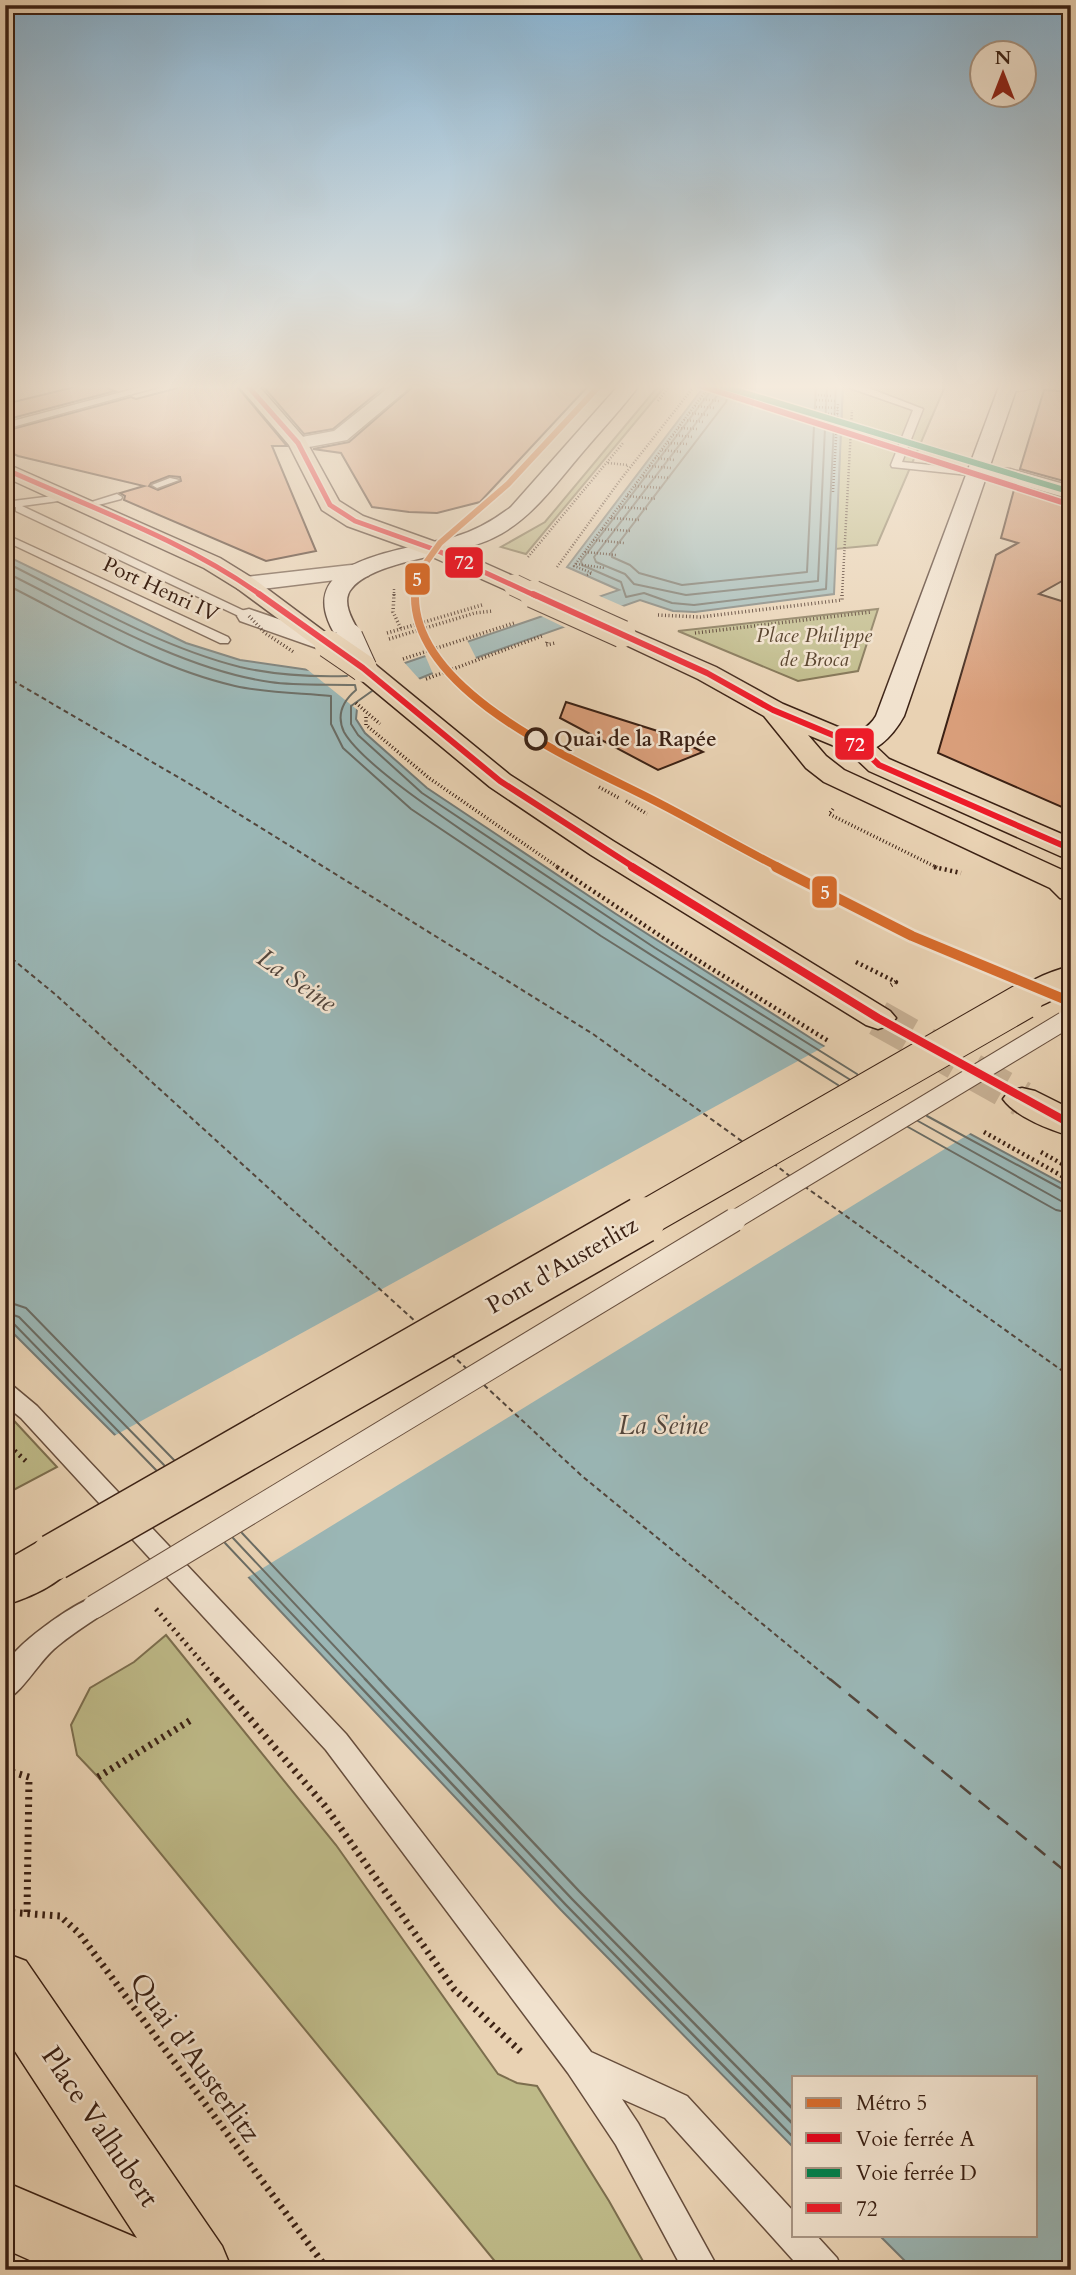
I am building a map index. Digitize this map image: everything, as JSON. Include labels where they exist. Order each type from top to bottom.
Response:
[{"type":"main road","points":[[53,490],[193,553],[339,641],[363,668],[392,676],[499,781],[602,848],[878,1018]]},
{"type":"main road","points":[[322,490],[330,505],[355,521],[436,550],[519,574],[622,634],[707,673],[773,710],[859,746],[879,765],[1071,849]]},
{"type":"main road","points":[[246,583],[360,571],[477,537],[519,512],[538,490]]},
{"type":"main road","points":[[859,746],[883,729],[890,716],[972,490]]},
{"type":"main road","points":[[339,641],[335,597],[340,586],[360,571]]},
{"type":"main road","points":[[249,616],[339,641]]},
{"type":"main road","points":[[773,710],[816,762],[834,776],[1061,881],[1071,891]]},
{"type":"main road","name":"Pont d'Austerlitz","points":[[54,1557],[1071,976]]},
{"type":"main road","points":[[1022,1099],[1071,1124]]},
{"type":"main road","points":[[5,1567],[54,1557]]},
{"type":"main road","points":[[5,1585],[54,1557]]},
{"type":"main road","name":"Place Valhubert","points":[[5,1982],[198,2270]]},
{"type":"main road","points":[[5,2215],[132,2270]]},
{"type":"lane","points":[[5,505],[117,496]]},
{"type":"lane","points":[[20,509],[249,616]]},
{"type":"lane","name":"Port Henri IV","points":[[5,537],[224,640]]},
{"type":"lane","points":[[170,579],[191,571]]},
{"type":"lane","name":"Pont d'Austerlitz","points":[[5,1689],[23,1662],[45,1639],[94,1607],[1068,1019]]},
{"type":"lane","points":[[5,1392],[47,1431],[336,1742],[579,2063],[627,2134],[702,2270]]},
{"type":"lane","points":[[579,2063],[676,2107],[792,2234]]},
{"type":"lane","points":[[794,2236],[825,2270]]},
{"type":"path","points":[[519,574],[586,490]]},
{"type":"path","points":[[554,572],[613,490]]},
{"type":"path","points":[[576,564],[631,490]]},
{"type":"path","points":[[649,611],[660,616],[700,617],[842,600],[848,490]]},
{"type":"path","points":[[627,496],[656,499]]},
{"type":"path","points":[[619,507],[648,509]]},
{"type":"path","points":[[611,517],[640,520]]},
{"type":"path","points":[[602,528],[631,531]]},
{"type":"path","points":[[593,540],[624,543]]},
{"type":"path","points":[[584,552],[615,555]]},
{"type":"path","points":[[576,564],[605,568]]},
{"type":"path","points":[[576,564],[574,566],[592,573],[587,575]]},
{"type":"path","points":[[392,596],[393,612],[401,629]]},
{"type":"path","points":[[387,633],[477,606]]},
{"type":"path","points":[[389,639],[475,613],[494,610]]},
{"type":"path","points":[[684,634],[871,612]]},
{"type":"path","points":[[249,616],[265,633],[303,659]]},
{"type":"path","points":[[392,676],[526,619]]},
{"type":"path","points":[[421,681],[548,634]]},
{"type":"path","points":[[348,695],[380,724]]},
{"type":"path","points":[[366,717],[366,725],[424,776],[637,921],[830,1042]]},
{"type":"path","points":[[599,786],[619,798]]},
{"type":"path","points":[[626,801],[647,814]]},
{"type":"path","points":[[984,1132],[1071,1181]]},
{"type":"path","points":[[5,1442],[37,1471]]},
{"type":"path","points":[[152,1604],[325,1806],[454,1989],[523,2053]]},
{"type":"path","points":[[99,1777],[191,1720]]},
{"type":"path","points":[[5,1770],[29,1777],[27,1912]]},
{"type":"path","name":"Quai d'Austerlitz","points":[[5,1912],[60,1916],[79,1933],[328,2270]]},
{"type":"green space","points":[[572,490],[579,490],[526,554],[501,547],[545,522]]},
{"type":"green space","points":[[838,490],[900,490],[877,545],[835,549]]},
{"type":"green space","name":"Place Philippe de Broca","points":[[878,609],[858,671],[798,681],[678,631]]},
{"type":"green space","points":[[5,1411],[57,1467],[6,1494],[5,1494]]},
{"type":"green space","points":[[166,1635],[336,1845],[498,2074],[517,2083],[537,2086],[609,2201],[648,2270],[502,2270],[98,1777],[77,1755],[71,1725],[90,1688],[134,1662]]},
{"type":"water","name":"La Seine","points":[[625,490],[838,490],[834,594],[695,612],[673,611],[640,600],[389,691],[357,709],[356,719],[365,733],[427,788],[616,914],[817,1042],[959,1128],[1071,1188],[1071,2270],[914,2270],[880,2236],[1038,2236],[1038,2076],[792,2076],[792,2146],[561,1910],[117,1437],[5,1325],[5,555],[186,643],[240,660],[309,670],[405,663],[619,590],[567,567]]},
{"type":"pier","points":[[595,594],[627,608],[568,629],[537,614]]},
{"type":"pier","points":[[466,638],[477,660],[434,676],[424,653]]},
{"type":"pier","points":[[402,660],[421,681],[372,703],[360,712],[303,666],[354,665]]},
{"type":"pier","points":[[829,1044],[974,1131],[245,1579],[112,1437]]},
{"type":"building","points":[[130,490],[291,490],[316,551],[266,561],[124,500],[125,496],[120,493]]},
{"type":"building","points":[[362,490],[491,490],[480,502],[437,513],[372,507]]},
{"type":"building","points":[[1014,490],[1031,490],[1071,501],[1071,576],[1039,594],[1071,604],[1071,811],[938,753],[996,555],[1018,543],[1001,538]]},
{"type":"building","points":[[566,702],[667,734],[703,752],[658,770],[560,718]]},
{"type":"ferry route","points":[[5,676],[200,790],[593,1034],[743,1142]]},
{"type":"ferry route","points":[[5,953],[56,995],[416,1322]]},
{"type":"ferry route","points":[[773,1163],[791,1177]]},
{"type":"ferry route","points":[[804,1186],[1071,1377]]},
{"type":"ferry route","points":[[451,1354],[467,1369]]},
{"type":"ferry route","points":[[484,1385],[582,1476],[832,1681]]},
{"type":"ferry route","points":[[830,1679],[1071,1876]]},
{"type":"tunnel","points":[[878,1018],[1022,1099]]},
{"type":"metro line","name":"5","points":[[501,490],[440,543],[428,557],[415,586],[417,615],[428,643],[446,669],[466,690],[532,737],[809,884],[964,960],[1071,1002]]},
{"type":"rail line","name":"A","points":[[1025,490],[1071,505]]},
{"type":"rail line","name":"D","points":[[1065,490],[1071,492]]},
{"type":"transit line","name":"72","points":[[52,490],[193,553],[230,573],[363,668],[500,781],[602,848],[878,1018],[1071,1124]]},
{"type":"transit line","name":"72","points":[[322,490],[330,505],[355,521],[436,550],[707,673],[773,710],[859,746],[879,765],[1071,849]]},
{"type":"place","name":"Quai de la Rapée","points":[[536,739]]}]
